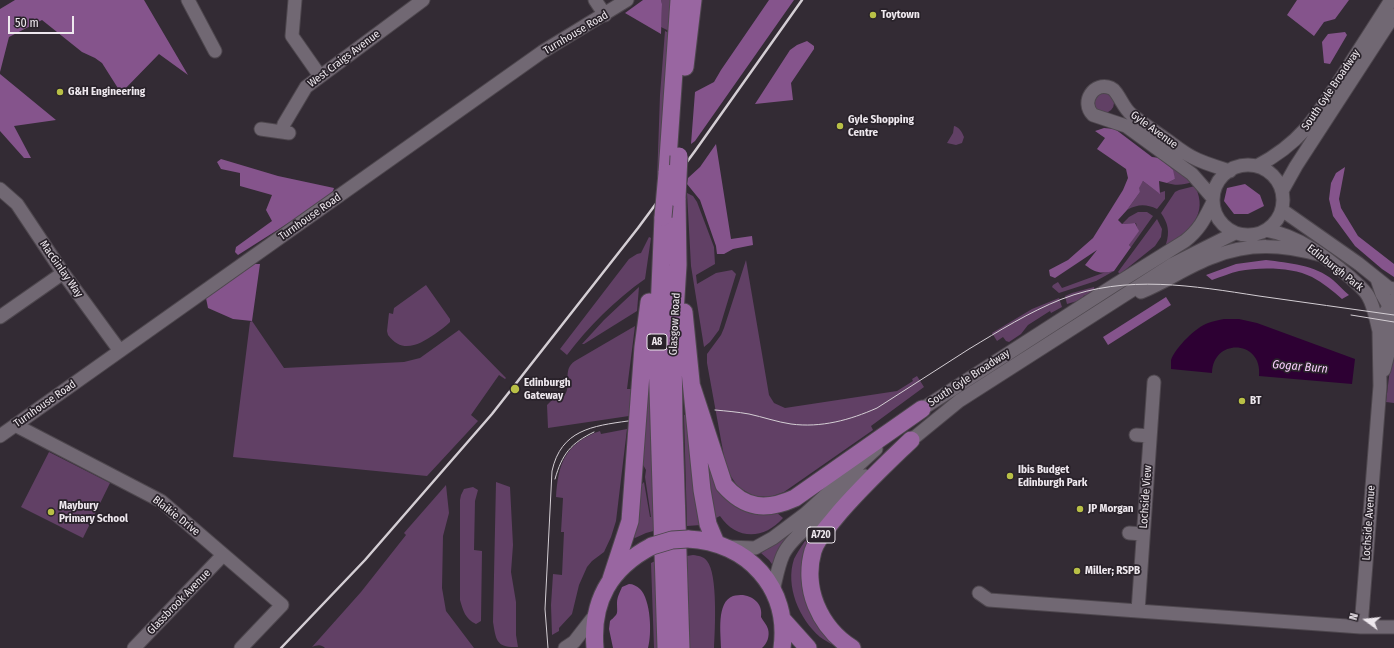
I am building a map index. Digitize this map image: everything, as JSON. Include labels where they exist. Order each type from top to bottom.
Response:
[{"type":"main road","name":"Glasgow Road","points":[[681,648],[673,345],[678,265],[677,198],[686,62],[682,1]]},
{"type":"main road","name":"Glasgow Road","points":[[666,648],[657,357],[663,224],[682,1]]},
{"type":"main road","points":[[611,579],[630,521],[643,347],[652,280],[663,224]]},
{"type":"main road","points":[[678,265],[702,490],[707,520],[721,545]]},
{"type":"main road","points":[[692,387],[724,485],[734,496],[752,505],[762,506],[776,506],[795,498],[922,409]]},
{"type":"main road","name":"A720","points":[[852,648],[831,630],[814,601],[810,579],[813,551],[820,536],[860,489],[911,440]]},
{"type":"main road","points":[[595,648],[594,632],[596,615],[601,596],[611,579],[626,562],[638,553],[652,546],[672,540],[688,538],[700,539],[721,545],[740,554],[752,563],[762,574],[773,591],[778,604],[782,619],[782,648]]},
{"type":"main road","points":[[782,619],[808,648]]},
{"type":"street","points":[[188,0],[215,51]]},
{"type":"street","points":[[295,0],[292,36],[320,76]]},
{"type":"street","name":"West Craigs Avenue","points":[[261,129],[286,133],[284,124],[306,87],[423,0]]},
{"type":"street","points":[[595,0],[605,15]]},
{"type":"street","name":"South Gyle Broadway","points":[[721,545],[755,548],[780,534],[805,514],[922,409],[1193,235],[1201,226],[1221,178],[1230,171],[1243,166],[1257,166],[1273,158],[1304,131],[1318,113],[1391,0]]},
{"type":"street","name":"Turnhouse Road","points":[[0,436],[542,52],[605,15],[623,1]]},
{"type":"street","name":"South Gyle Broadway","points":[[1282,210],[1282,191],[1296,166],[1394,15]]},
{"type":"street","name":"Gyle Avenue","points":[[1212,201],[1192,174],[1126,126],[1093,115],[1090,112],[1088,102],[1090,94],[1095,89],[1102,87],[1112,89],[1117,92],[1121,102],[1130,113],[1176,146],[1192,157],[1230,171]]},
{"type":"street","points":[[1257,166],[1273,175],[1282,191]]},
{"type":"street","name":"MacGinlay Way","points":[[0,189],[17,204],[63,272],[120,351]]},
{"type":"street","points":[[1212,201],[1219,220],[1226,228],[1235,233]]},
{"type":"street","points":[[1266,230],[1278,218],[1282,210]]},
{"type":"street","name":"Edinburgh Park","points":[[1282,210],[1359,264],[1389,288],[1394,289]]},
{"type":"street","name":"South Gyle Broadway","points":[[773,591],[783,556],[788,547],[800,533],[842,494],[959,401],[1173,264],[1235,233],[1251,235],[1266,230]]},
{"type":"street","name":"Edinburgh Park","points":[[1266,230],[1280,233],[1300,241],[1321,255],[1361,287],[1368,295],[1388,326]]},
{"type":"street","points":[[1108,306],[1150,289],[1212,257],[1239,249],[1267,246],[1321,255]]},
{"type":"street","points":[[0,317],[63,272]]},
{"type":"street","points":[[1377,279],[1392,304]]},
{"type":"street","points":[[1368,295],[1380,303],[1392,304]]},
{"type":"street","name":"Lochside Avenue","points":[[1361,627],[1380,386],[1390,346],[1388,326],[1384,314],[1392,304]]},
{"type":"street","name":"Lochside View","points":[[1138,611],[1154,382]]},
{"type":"street","name":"Blaikie Drive","points":[[15,425],[161,501],[282,605],[241,648]]},
{"type":"street","points":[[1136,435],[1150,436]]},
{"type":"street","points":[[1129,533],[1143,534]]},
{"type":"street","name":"Glassbrook Avenue","points":[[134,648],[224,555]]},
{"type":"street","points":[[979,593],[989,600],[1361,627],[1394,627]]},
{"type":"street","points":[[565,648],[574,642],[596,615]]},
{"type":"shaded area","points":[[15,0],[144,0],[188,75],[159,54],[121,93],[102,63],[82,52],[42,20],[9,37],[0,72],[0,9]]},
{"type":"shaded area","points":[[643,0],[661,0],[661,34],[625,13]]},
{"type":"shaded area","points":[[661,0],[671,0],[671,32],[661,27]]},
{"type":"shaded area","points":[[769,0],[794,0],[695,141],[691,144],[695,92],[714,82]]},
{"type":"shaded area","points":[[1297,0],[1349,0],[1335,19],[1324,22],[1314,36],[1287,15]]},
{"type":"shaded area","points":[[665,31],[671,34],[655,238],[660,95]]},
{"type":"shaded area","points":[[1345,32],[1347,35],[1330,64],[1324,63],[1322,42],[1328,34]]},
{"type":"shaded area","points":[[807,41],[814,46],[814,49],[791,83],[793,100],[755,104],[790,50]]},
{"type":"shaded area","points":[[0,74],[56,120],[14,126],[31,158],[24,158],[0,131]]},
{"type":"shaded area","points":[[1100,93],[1108,93],[1114,99],[1114,107],[1108,113],[1100,113],[1094,107],[1094,99]]},
{"type":"shaded area","points":[[954,126],[960,130],[964,137],[962,143],[956,145],[947,143],[953,133]]},
{"type":"shaded area","points":[[1104,128],[1115,129],[1152,157],[1160,158],[1173,170],[1175,179],[1167,183],[1159,181],[1160,194],[1143,181],[1139,188],[1140,192],[1118,220],[1122,224],[1135,223],[1139,231],[1129,245],[1131,247],[1114,271],[1098,272],[1085,265],[1097,250],[1055,278],[1050,276],[1049,270],[1068,260],[1093,238],[1123,190],[1128,178],[1126,169],[1097,149],[1105,138],[1095,131]]},
{"type":"shaded area","points":[[716,144],[731,239],[752,236],[753,245],[733,249],[724,254],[717,254],[716,246],[700,200],[687,184],[688,178],[700,167]]},
{"type":"shaded area","points":[[221,159],[278,176],[334,188],[331,196],[238,255],[235,252],[236,247],[272,221],[266,210],[272,195],[240,186],[240,173],[221,169],[217,162]]},
{"type":"shaded area","points":[[1167,164],[1192,182],[1180,185],[1167,183],[1175,179]]},
{"type":"shaded area","points":[[1345,167],[1339,199],[1341,208],[1358,236],[1394,264],[1394,277],[1382,269],[1355,246],[1333,216],[1329,199],[1331,183],[1336,173]]},
{"type":"shaded area","points":[[1143,181],[1159,193],[1165,191],[1165,199],[1157,209],[1142,205],[1127,210],[1140,192],[1138,188]]},
{"type":"shaded area","points":[[1245,184],[1260,195],[1264,206],[1248,214],[1234,214],[1224,201],[1227,188]]},
{"type":"shaded area","points":[[1195,186],[1199,196],[1200,205],[1195,221],[1183,234],[1168,246],[1166,244],[1168,228],[1161,213],[1175,192]]},
{"type":"shaded area","points":[[687,193],[693,196],[697,202],[714,247],[715,264],[696,275],[697,284],[716,273],[732,270],[736,274],[719,330],[704,347],[691,266]]},
{"type":"shaded area","points":[[1138,212],[1147,212],[1153,216],[1131,247],[1129,245],[1138,231],[1136,223],[1122,224],[1129,217]]},
{"type":"shaded area","points":[[1157,219],[1162,229],[1161,237],[1155,246],[1120,274],[1118,272]]},
{"type":"shaded area","points":[[649,237],[651,238],[645,279],[603,314],[567,355],[560,349],[629,259],[641,253]]},
{"type":"shaded area","points":[[746,260],[769,395],[774,403],[785,408],[897,391],[913,381],[912,379],[917,376],[924,387],[871,426],[873,430],[784,492],[770,497],[754,496],[738,487],[730,475],[725,462],[707,363],[707,354],[721,335],[724,328]]},
{"type":"shaded area","points":[[1266,260],[1284,262],[1318,271],[1333,280],[1349,295],[1342,299],[1328,287],[1312,277],[1295,271],[1276,269],[1247,270],[1212,280],[1206,275],[1236,264]]},
{"type":"shaded area","points":[[252,264],[260,264],[252,321],[233,319],[208,308],[206,298]]},
{"type":"shaded area","points":[[1114,271],[1096,281],[1059,293],[1052,287],[1058,282],[1062,288],[1103,273]]},
{"type":"shaded area","points":[[426,285],[450,319],[450,322],[435,334],[411,346],[405,346],[393,341],[388,335],[387,331],[389,313],[393,314],[394,308]]},
{"type":"shaded area","points":[[639,287],[637,311],[582,344],[604,320]]},
{"type":"shaded area","points":[[1094,287],[1095,291],[1083,296],[1084,299],[1067,304],[1065,296]]},
{"type":"shaded area","points":[[1166,297],[1171,305],[1108,345],[1103,337]]},
{"type":"shaded area","points":[[1059,298],[1062,307],[1051,313],[1050,311],[1028,325],[1021,334],[1009,342],[1003,337],[997,341],[992,333],[1032,309]]},
{"type":"shaded area","points":[[252,321],[284,368],[404,362],[420,358],[459,330],[506,378],[505,379],[499,375],[471,415],[478,421],[427,476],[233,457],[250,322]]},
{"type":"shaded area","points":[[635,326],[627,389],[631,389],[629,416],[548,428],[547,405],[554,398],[564,396],[568,387],[568,373],[571,365],[575,361]]},
{"type":"shaded area","points":[[1394,335],[1394,403],[1386,402]]},
{"type":"shaded area","points":[[651,354],[657,530],[635,538],[633,536],[639,487],[644,482],[651,517],[645,477],[646,470],[642,463]]},
{"type":"shaded area","points":[[687,414],[701,525],[687,526],[684,415]]},
{"type":"shaded area","points":[[627,429],[616,521],[611,537],[604,552],[587,567],[579,585],[572,614],[559,628],[559,631],[552,635],[551,605],[553,574],[562,575],[564,532],[561,532],[563,498],[556,497],[559,474],[562,465],[571,448],[588,436],[600,431],[601,434]]},
{"type":"shaded area","points":[[49,452],[110,483],[83,538],[21,507]]},
{"type":"shaded area","points":[[708,459],[720,485],[776,512],[783,518],[767,530],[750,534],[734,530],[720,516],[716,518],[712,509],[705,460]]},
{"type":"shaded area","points":[[496,482],[510,487],[513,545],[511,572],[516,602],[516,635],[518,647],[505,646],[498,642],[493,622]]},
{"type":"shaded area","points":[[446,485],[449,513],[443,536],[442,588],[446,611],[474,648],[325,648],[319,645],[312,647],[361,592],[406,535],[404,533]]},
{"type":"shaded area","points":[[473,487],[478,490],[475,501],[474,550],[482,551],[481,621],[476,624],[469,620],[463,611],[460,600],[460,500],[464,489]]},
{"type":"shaded area","points":[[794,529],[796,531],[774,567],[761,553]]},
{"type":"shaded area","points":[[805,541],[812,545],[808,559],[838,648],[812,630],[800,612],[796,601],[791,580],[792,569],[794,559]]},
{"type":"shaded area","points":[[693,555],[702,557],[707,561],[713,578],[715,603],[714,648],[690,648],[687,556]]},
{"type":"shaded area","points":[[657,560],[660,648],[654,648],[651,563]]},
{"type":"shaded area","points":[[629,584],[635,585],[644,594],[650,617],[648,648],[613,648],[609,629],[610,621],[617,613],[617,603],[622,587]]},
{"type":"shaded area","points":[[743,595],[751,598],[759,605],[761,609],[761,617],[768,629],[769,634],[767,642],[762,648],[721,648],[720,627],[724,605],[728,599],[733,596]]},
{"type":"water","name":"Gogar Burn","points":[[1224,319],[1239,319],[1257,323],[1355,359],[1352,384],[1259,376],[1258,364],[1253,355],[1246,350],[1237,348],[1228,349],[1220,353],[1214,361],[1212,373],[1171,369],[1171,360],[1177,349],[1187,338],[1203,325]]},
{"type":"tram line","points":[[715,410],[749,414],[786,423],[802,425],[824,424],[856,416],[877,408],[1014,322],[1062,299],[1086,291],[1111,287],[1135,284],[1185,286],[1394,315]]},
{"type":"tram line","points":[[1351,315],[1394,322]]},
{"type":"tram line","points":[[548,648],[545,609],[552,471],[556,457],[571,438],[580,432],[602,425],[628,421]]},
{"type":"tram line","points":[[555,479],[568,450],[579,440],[594,432]]},
{"type":"railway","points":[[281,648],[365,560],[492,414],[638,228],[695,151],[802,0]]},
{"type":"place","name":"Toytown","points":[[873,15]]},
{"type":"place","name":"G&H Engineering","points":[[60,92]]},
{"type":"place","name":"Gyle Shopping Centre","points":[[840,126]]},
{"type":"place","name":"Edinburgh Gateway","points":[[515,389]]},
{"type":"place","name":"BT","points":[[1242,401]]},
{"type":"place","name":"Ibis Budget Edinburgh Park","points":[[1010,476]]},
{"type":"place","name":"JP Morgan","points":[[1080,509]]},
{"type":"place","name":"Maybury Primary School","points":[[51,512]]},
{"type":"place","name":"Miller; RSPB","points":[[1077,571]]}]
